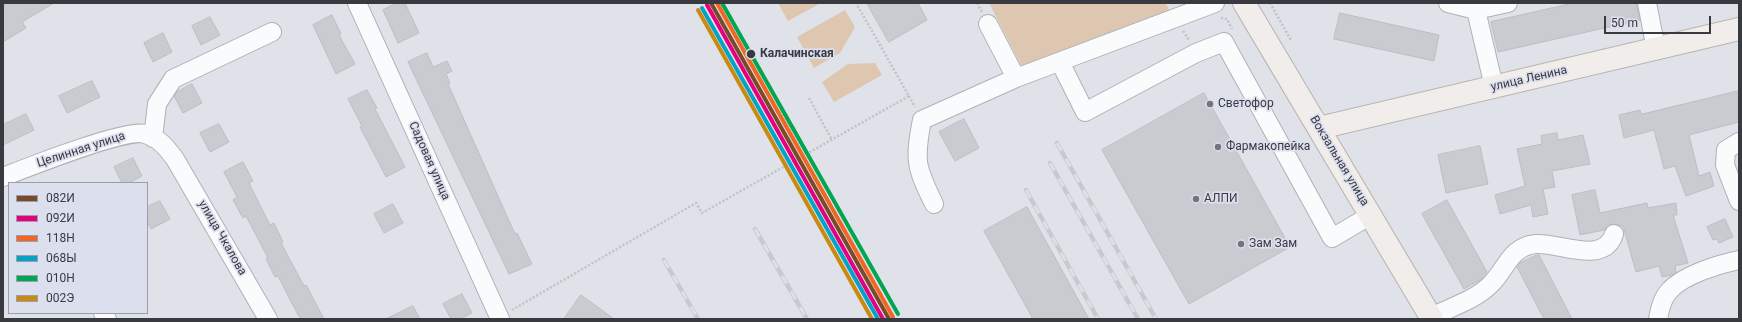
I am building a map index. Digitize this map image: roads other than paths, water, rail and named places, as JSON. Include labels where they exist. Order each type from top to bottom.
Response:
[{"type":"main road","name":"Вокзальная улица","points":[[1244,3],[1431,318]]},
{"type":"main road","name":"улица Ленина","points":[[1319,128],[1739,29]]},
{"type":"street","name":"Садовая улица","points":[[357,3],[498,318]]},
{"type":"street","points":[[934,204],[920,174],[917,159],[922,120],[1016,78],[1215,3]]},
{"type":"street","points":[[1448,3],[1478,7],[1508,3]]},
{"type":"street","points":[[1647,3],[1656,49]]},
{"type":"street","points":[[1478,7],[1494,87]]},
{"type":"street","points":[[988,24],[1016,78]]},
{"type":"street","points":[[153,138],[157,104],[173,79],[272,32]]},
{"type":"street","points":[[1060,62],[1085,112],[1196,53],[1224,42],[1332,238],[1371,215]]},
{"type":"street","name":"Целинная улица","points":[[3,177],[26,176],[120,136],[144,133],[163,142],[175,159]]},
{"type":"street","points":[[1739,142],[1726,150],[1725,165],[1739,201]]},
{"type":"street","name":"улица Чкалова","points":[[175,159],[268,319]]},
{"type":"street","points":[[1431,318],[1489,287],[1497,278],[1506,261],[1515,253],[1526,247],[1537,244],[1587,251],[1603,248],[1612,241],[1614,234]]},
{"type":"street","points":[[1658,319],[1661,303],[1668,291],[1677,283],[1721,263],[1739,260]]},
{"type":"railway","points":[[1057,143],[1156,319]]},
{"type":"railway","points":[[1050,163],[1138,319]]},
{"type":"railway","points":[[1026,190],[1098,319]]},
{"type":"railway","points":[[755,229],[807,319]]},
{"type":"railway","points":[[664,260],[698,319]]},
{"type":"place","name":"Калачинская","points":[[751,54]]},
{"type":"place","name":"Светофор","points":[[1210,104]]},
{"type":"place","name":"Фармакопейка","points":[[1218,147]]},
{"type":"place","name":"АЛПИ","points":[[1196,199]]},
{"type":"place","name":"Зам Зам","points":[[1241,244]]}]
